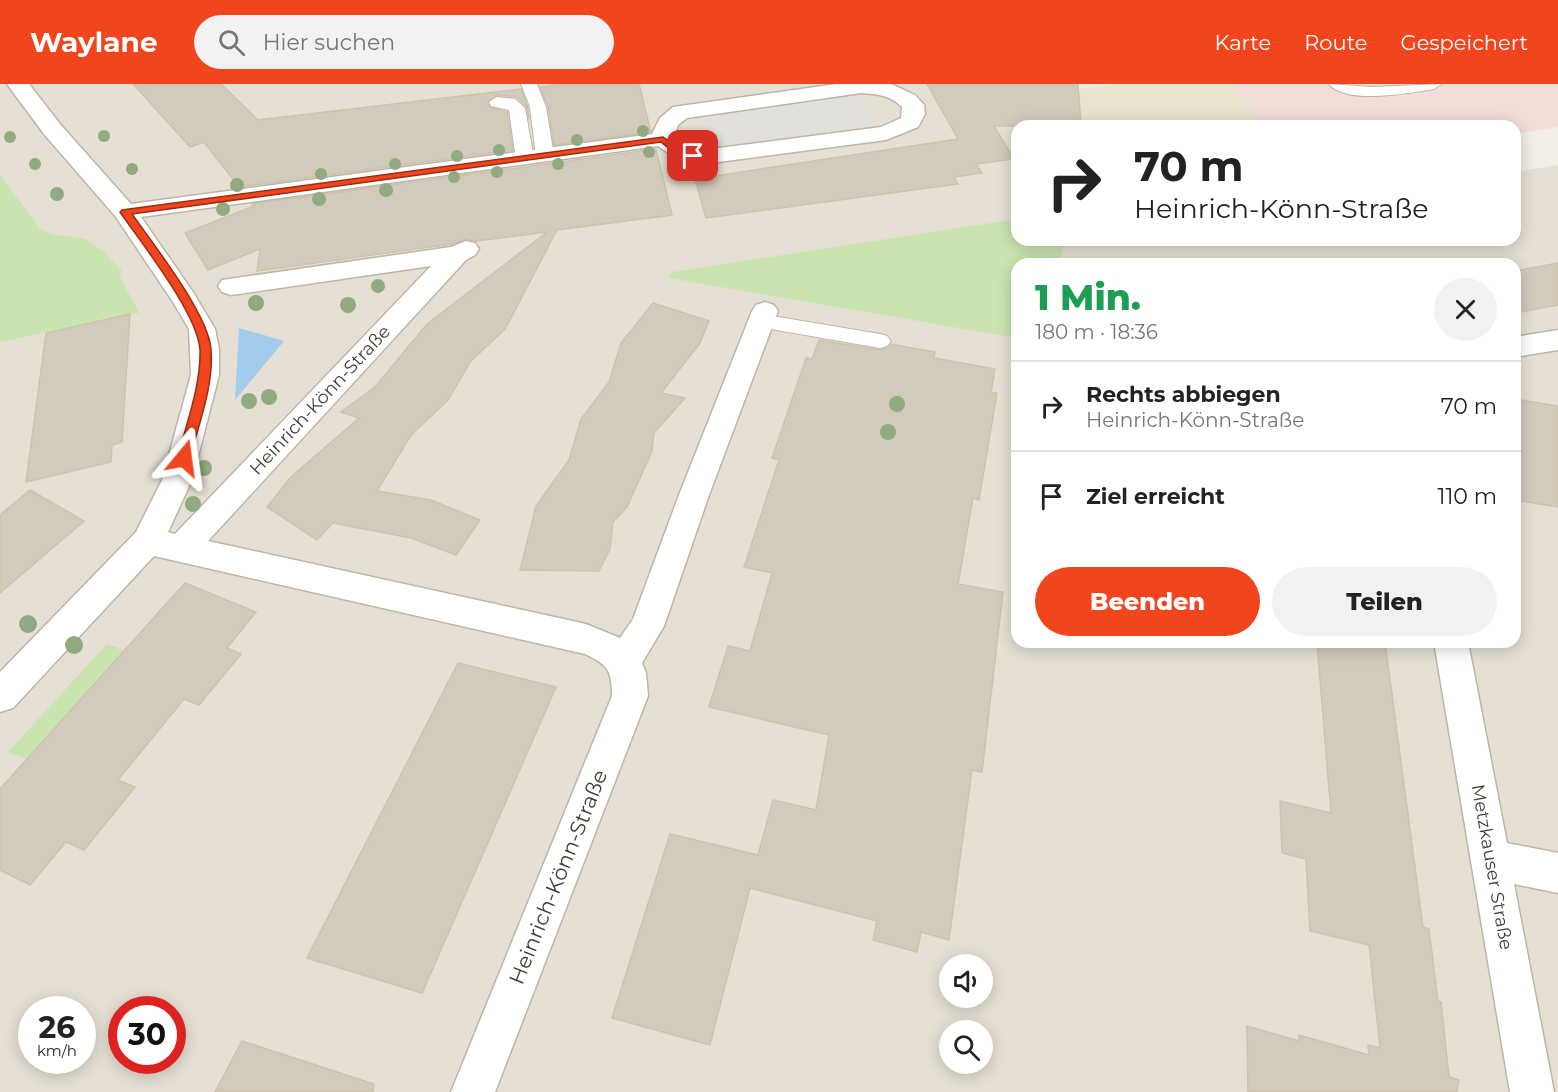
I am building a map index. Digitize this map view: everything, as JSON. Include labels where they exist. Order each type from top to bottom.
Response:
[{"type":"street","points":[[0,696],[148,541],[177,480],[204,375],[205,349],[202,329],[184,298],[125,212],[52,129],[18,84]]},
{"type":"street","points":[[125,212],[663,139],[679,152],[693,156],[711,156],[875,134],[902,128],[910,122],[913,105],[905,96],[893,90],[861,87],[708,107],[681,112],[669,119],[663,128],[663,139]]},
{"type":"street","name":"Heinrich-Könn-Straße","points":[[183,547],[462,252],[223,287],[184,298]]},
{"type":"street","points":[[148,541],[183,547],[585,639],[609,647],[624,661],[647,626],[694,495],[763,316]]},
{"type":"street","points":[[1521,346],[1558,340]]},
{"type":"street","name":"Metzkauser Straße","points":[[1451,648],[1532,1092]]},
{"type":"street","name":"Heinrich-Könn-Straße","points":[[473,1092],[630,696],[631,678],[624,661]]},
{"type":"street","points":[[1491,859],[1558,873]]},
{"type":"lane","points":[[529,84],[538,107],[535,157]]},
{"type":"lane","points":[[1337,84],[1347,88],[1376,92],[1434,84]]},
{"type":"lane","points":[[497,102],[509,103],[517,108],[535,157]]},
{"type":"lane","points":[[763,316],[880,341]]},
{"type":"shaded area","points":[[0,84],[1031,84],[1019,120],[1011,120],[1011,246],[1521,246],[1521,171],[1558,165],[1558,1092],[0,1092]]},
{"type":"shaded area","points":[[1117,84],[1230,84],[1263,120],[1033,120],[1047,93]]},
{"type":"shaded area","points":[[1231,84],[1558,84],[1558,127],[1521,133],[1521,120],[1264,120]]},
{"type":"shaded area","points":[[862,96],[877,125],[713,147],[703,115]]},
{"type":"green space","points":[[0,175],[40,229],[51,234],[85,239],[103,251],[122,271],[119,275],[139,313],[0,342]]},
{"type":"green space","points":[[1011,220],[1011,246],[1063,246],[1061,258],[1011,258],[1011,337],[669,278],[672,272]]},
{"type":"green space","points":[[107,644],[125,650],[27,759],[8,752]]},
{"type":"water","points":[[239,328],[284,341],[235,400]]},
{"type":"building","points":[[133,84],[221,84],[258,120],[521,89],[528,108],[529,119],[526,106],[517,97],[496,95],[487,103],[491,108],[507,112],[513,150],[239,187],[204,142],[190,147]]},
{"type":"building","points":[[562,84],[639,84],[651,132],[554,145],[548,107],[540,87]]},
{"type":"building","points":[[927,84],[1078,84],[1081,120],[1011,120],[1011,126],[994,126],[1011,154],[1011,159],[976,164],[982,173],[954,177],[958,184],[706,218],[695,179],[958,139]]},
{"type":"building","points":[[656,149],[672,215],[557,230],[505,329],[470,362],[448,400],[411,435],[377,491],[431,500],[480,520],[456,555],[411,538],[333,523],[317,540],[267,507],[291,477],[359,418],[341,412],[375,387],[427,324],[547,232],[476,241],[465,239],[452,244],[257,271],[260,249],[208,270],[185,233],[254,206],[252,204]]},
{"type":"building","points":[[1558,263],[1558,305],[1521,312],[1521,270]]},
{"type":"building","points":[[653,303],[709,321],[700,343],[661,393],[685,398],[654,433],[652,451],[627,507],[613,522],[610,549],[599,571],[520,570],[536,506],[569,460],[581,419],[609,382],[621,343]]},
{"type":"building","points":[[130,314],[122,442],[112,445],[111,462],[26,482],[46,333]]},
{"type":"building","points":[[819,340],[880,350],[888,348],[891,344],[935,352],[934,358],[995,369],[991,392],[997,393],[979,500],[973,498],[958,584],[1003,592],[982,772],[972,770],[949,940],[921,932],[917,952],[873,940],[877,921],[750,888],[710,1045],[612,1018],[670,834],[758,855],[773,800],[816,810],[829,735],[709,707],[728,646],[750,651],[772,573],[744,567],[779,460],[772,458],[806,358],[812,359]]},
{"type":"building","points":[[1521,400],[1558,406],[1558,507],[1521,501]]},
{"type":"building","points":[[30,490],[84,521],[0,593],[0,515]]},
{"type":"building","points":[[185,583],[256,612],[227,648],[241,654],[199,705],[184,699],[118,780],[135,787],[84,850],[66,842],[30,885],[0,870],[0,789]]},
{"type":"building","points":[[1317,648],[1386,648],[1423,927],[1429,929],[1438,1001],[1441,1002],[1449,1077],[1459,1080],[1457,1092],[1248,1092],[1247,1026],[1299,1041],[1299,1035],[1369,1055],[1368,1045],[1380,1048],[1369,945],[1310,931],[1306,859],[1282,853],[1280,801],[1331,813]]},
{"type":"building","points":[[458,663],[556,687],[422,993],[307,958]]},
{"type":"building","points":[[242,1041],[374,1084],[373,1092],[215,1092]]},
{"type":"route","points":[[184,458],[204,375],[205,349],[202,329],[167,272],[125,212],[663,139],[679,152],[693,156]]}]
